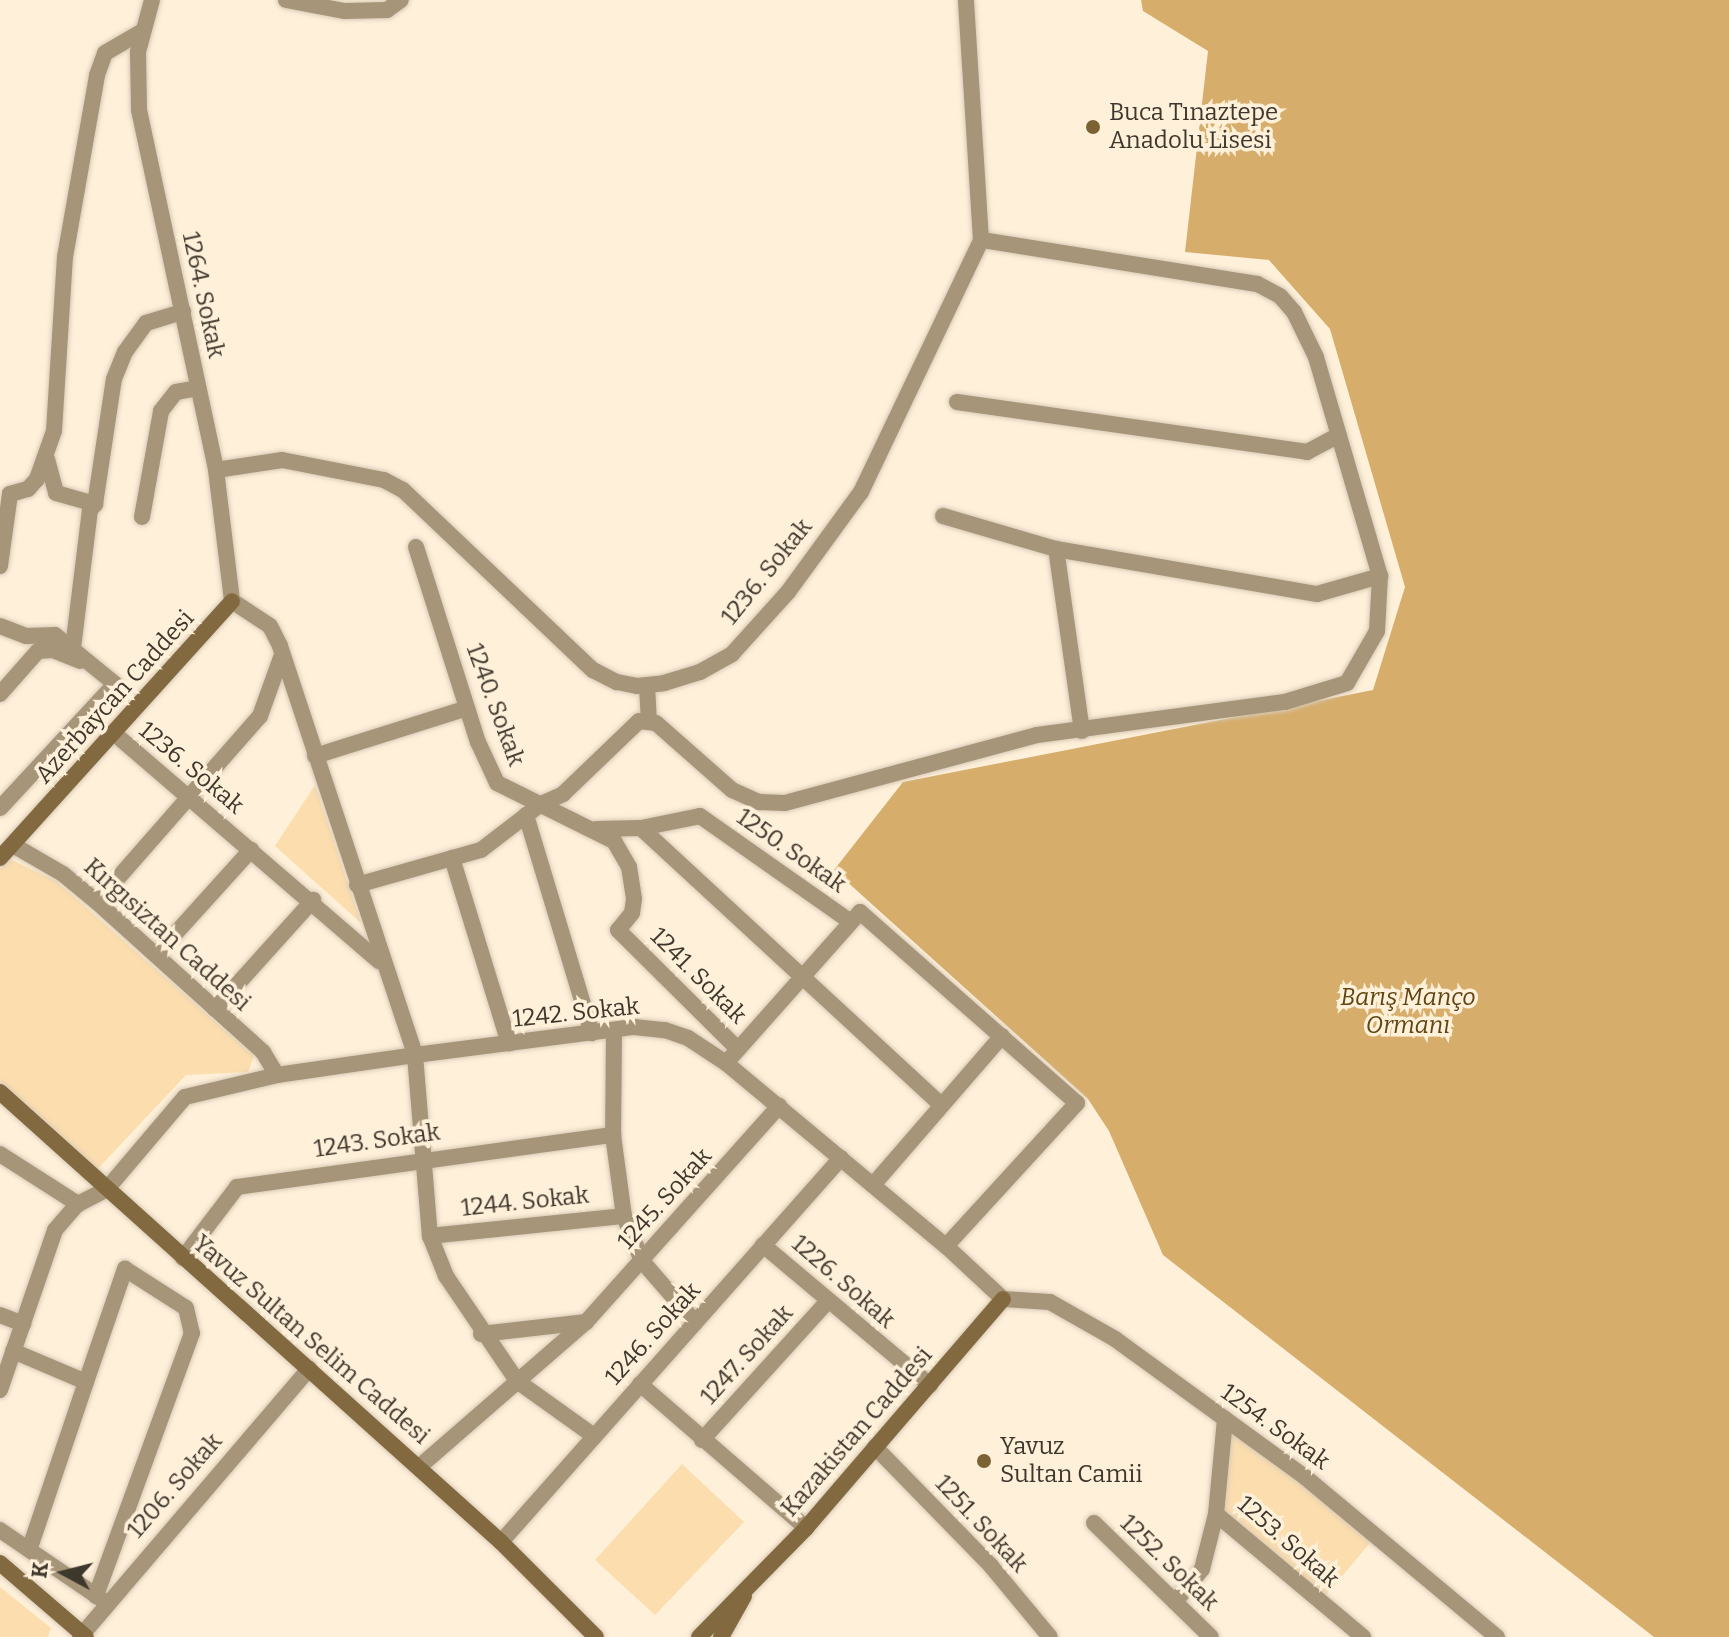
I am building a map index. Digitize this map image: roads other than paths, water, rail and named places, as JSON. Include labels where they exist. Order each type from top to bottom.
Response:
[{"type":"main road","name":"Azerbaycan Caddesi","points":[[0,858],[6,842],[116,735],[232,601]]},
{"type":"main road","name":"Yavuz Sultan Selim Caddesi","points":[[0,1092],[419,1467],[592,1632],[603,1637]]},
{"type":"main road","name":"Kazakistan Caddesi","points":[[699,1637],[806,1528],[1003,1299]]},
{"type":"main road","points":[[0,1563],[83,1636]]},
{"type":"main road","name":"Kazakistan Caddesi","points":[[721,1637],[734,1619],[744,1594]]},
{"type":"main road","points":[[729,1637],[734,1619]]},
{"type":"street","name":"1264. Sokak","points":[[152,0],[141,32],[139,110],[216,470],[232,601]]},
{"type":"street","points":[[286,0],[345,11],[387,10],[401,0]]},
{"type":"street","name":"1236. Sokak","points":[[216,470],[282,460],[384,480],[403,490],[593,670],[617,682],[647,685],[700,672],[732,654],[788,592],[861,492],[981,240],[966,0]]},
{"type":"street","points":[[0,566],[10,494],[28,489],[47,457],[57,412],[67,246],[97,75],[105,53],[141,32]]},
{"type":"street","points":[[647,685],[649,719],[732,790],[759,802],[785,803],[1037,735],[1285,702],[1347,683],[1377,631],[1380,576],[1307,334],[1280,296],[1257,284],[981,240]]},
{"type":"street","points":[[73,648],[111,391],[125,352],[154,317],[183,312]]},
{"type":"street","points":[[142,517],[161,411],[176,392],[198,388]]},
{"type":"street","points":[[957,402],[1307,452],[1339,435]]},
{"type":"street","points":[[47,457],[56,493],[92,507]]},
{"type":"street","points":[[943,516],[1056,549],[1317,594],[1380,576]]},
{"type":"street","name":"1240. Sokak","points":[[416,547],[467,708],[497,783],[541,804]]},
{"type":"street","points":[[1056,549],[1082,731]]},
{"type":"street","name":"1236. Sokak","points":[[232,601],[270,626],[282,655],[380,962],[415,1055],[430,1236],[446,1276],[481,1334],[517,1381],[594,1436]]},
{"type":"street","points":[[0,626],[26,636],[55,635],[115,684],[0,808]]},
{"type":"street","points":[[0,694],[44,648],[100,671]]},
{"type":"street","points":[[97,902],[260,716],[282,655]]},
{"type":"street","points":[[315,756],[467,708]]},
{"type":"street","points":[[357,885],[481,850],[541,804],[563,794],[639,721],[649,719]]},
{"type":"street","name":"1236. Sokak","points":[[116,735],[313,900],[380,962]]},
{"type":"street","name":"1241. Sokak","points":[[541,804],[596,829],[623,853],[633,882],[632,913],[618,930],[738,1049]]},
{"type":"street","points":[[526,815],[592,1033]]},
{"type":"street","name":"1250. Sokak","points":[[596,829],[641,828],[700,816],[851,922],[860,912],[1077,1103],[946,1246]]},
{"type":"street","points":[[641,828],[941,1105]]},
{"type":"street","name":"Kırgısiztan Caddesi","points":[[6,842],[63,874],[97,902],[263,1052],[277,1075]]},
{"type":"street","points":[[156,955],[251,850]]},
{"type":"street","points":[[452,858],[509,1043]]},
{"type":"street","points":[[215,1009],[313,900]]},
{"type":"street","points":[[726,1063],[851,922]]},
{"type":"street","points":[[614,1030],[613,1135],[624,1216],[642,1261],[695,1322]]},
{"type":"street","name":"1242. Sokak","points":[[106,1190],[185,1097],[277,1075],[415,1055],[614,1030],[665,1030],[688,1038],[726,1063],[946,1246],[1003,1299]]},
{"type":"street","points":[[873,1185],[1002,1036]]},
{"type":"street","name":"1245. Sokak","points":[[419,1467],[586,1322],[779,1106]]},
{"type":"street","name":"1243. Sokak","points":[[183,1258],[237,1187],[423,1158],[613,1135]]},
{"type":"street","points":[[0,1154],[78,1204]]},
{"type":"street","name":"1246. Sokak","points":[[501,1542],[841,1158]]},
{"type":"street","points":[[0,1390],[55,1230],[78,1204],[106,1190]]},
{"type":"street","name":"1244. Sokak","points":[[430,1236],[624,1216]]},
{"type":"street","name":"1226. Sokak","points":[[763,1245],[827,1302],[930,1385]]},
{"type":"street","points":[[0,1530],[100,1599],[192,1333],[186,1308],[125,1269],[29,1550]]},
{"type":"street","name":"1254. Sokak","points":[[1003,1299],[1042,1300],[1083,1318],[1305,1477],[1497,1637]]},
{"type":"street","name":"1247. Sokak","points":[[702,1440],[827,1302]]},
{"type":"street","points":[[0,1315],[23,1324]]},
{"type":"street","points":[[481,1334],[586,1322]]},
{"type":"street","points":[[13,1351],[86,1382]]},
{"type":"street","name":"1206. Sokak","points":[[83,1636],[100,1599],[309,1369]]},
{"type":"street","points":[[640,1384],[806,1528]]},
{"type":"street","name":"1253. Sokak","points":[[1225,1419],[1216,1514],[1363,1637]]},
{"type":"street","name":"1251. Sokak","points":[[875,1447],[991,1566],[1050,1637]]},
{"type":"street","points":[[1175,1602],[1202,1569],[1216,1514]]},
{"type":"street","name":"1252. Sokak","points":[[1094,1523],[1211,1637]]},
{"type":"place","name":"Buca Tınaztepe Anadolu Lisesi","points":[[1093,127]]},
{"type":"place","name":"Yavuz Sultan Camii","points":[[984,1461]]},
{"type":"park label","name":"Barış Manço Ormanı","points":[[1408,1012]]}]
